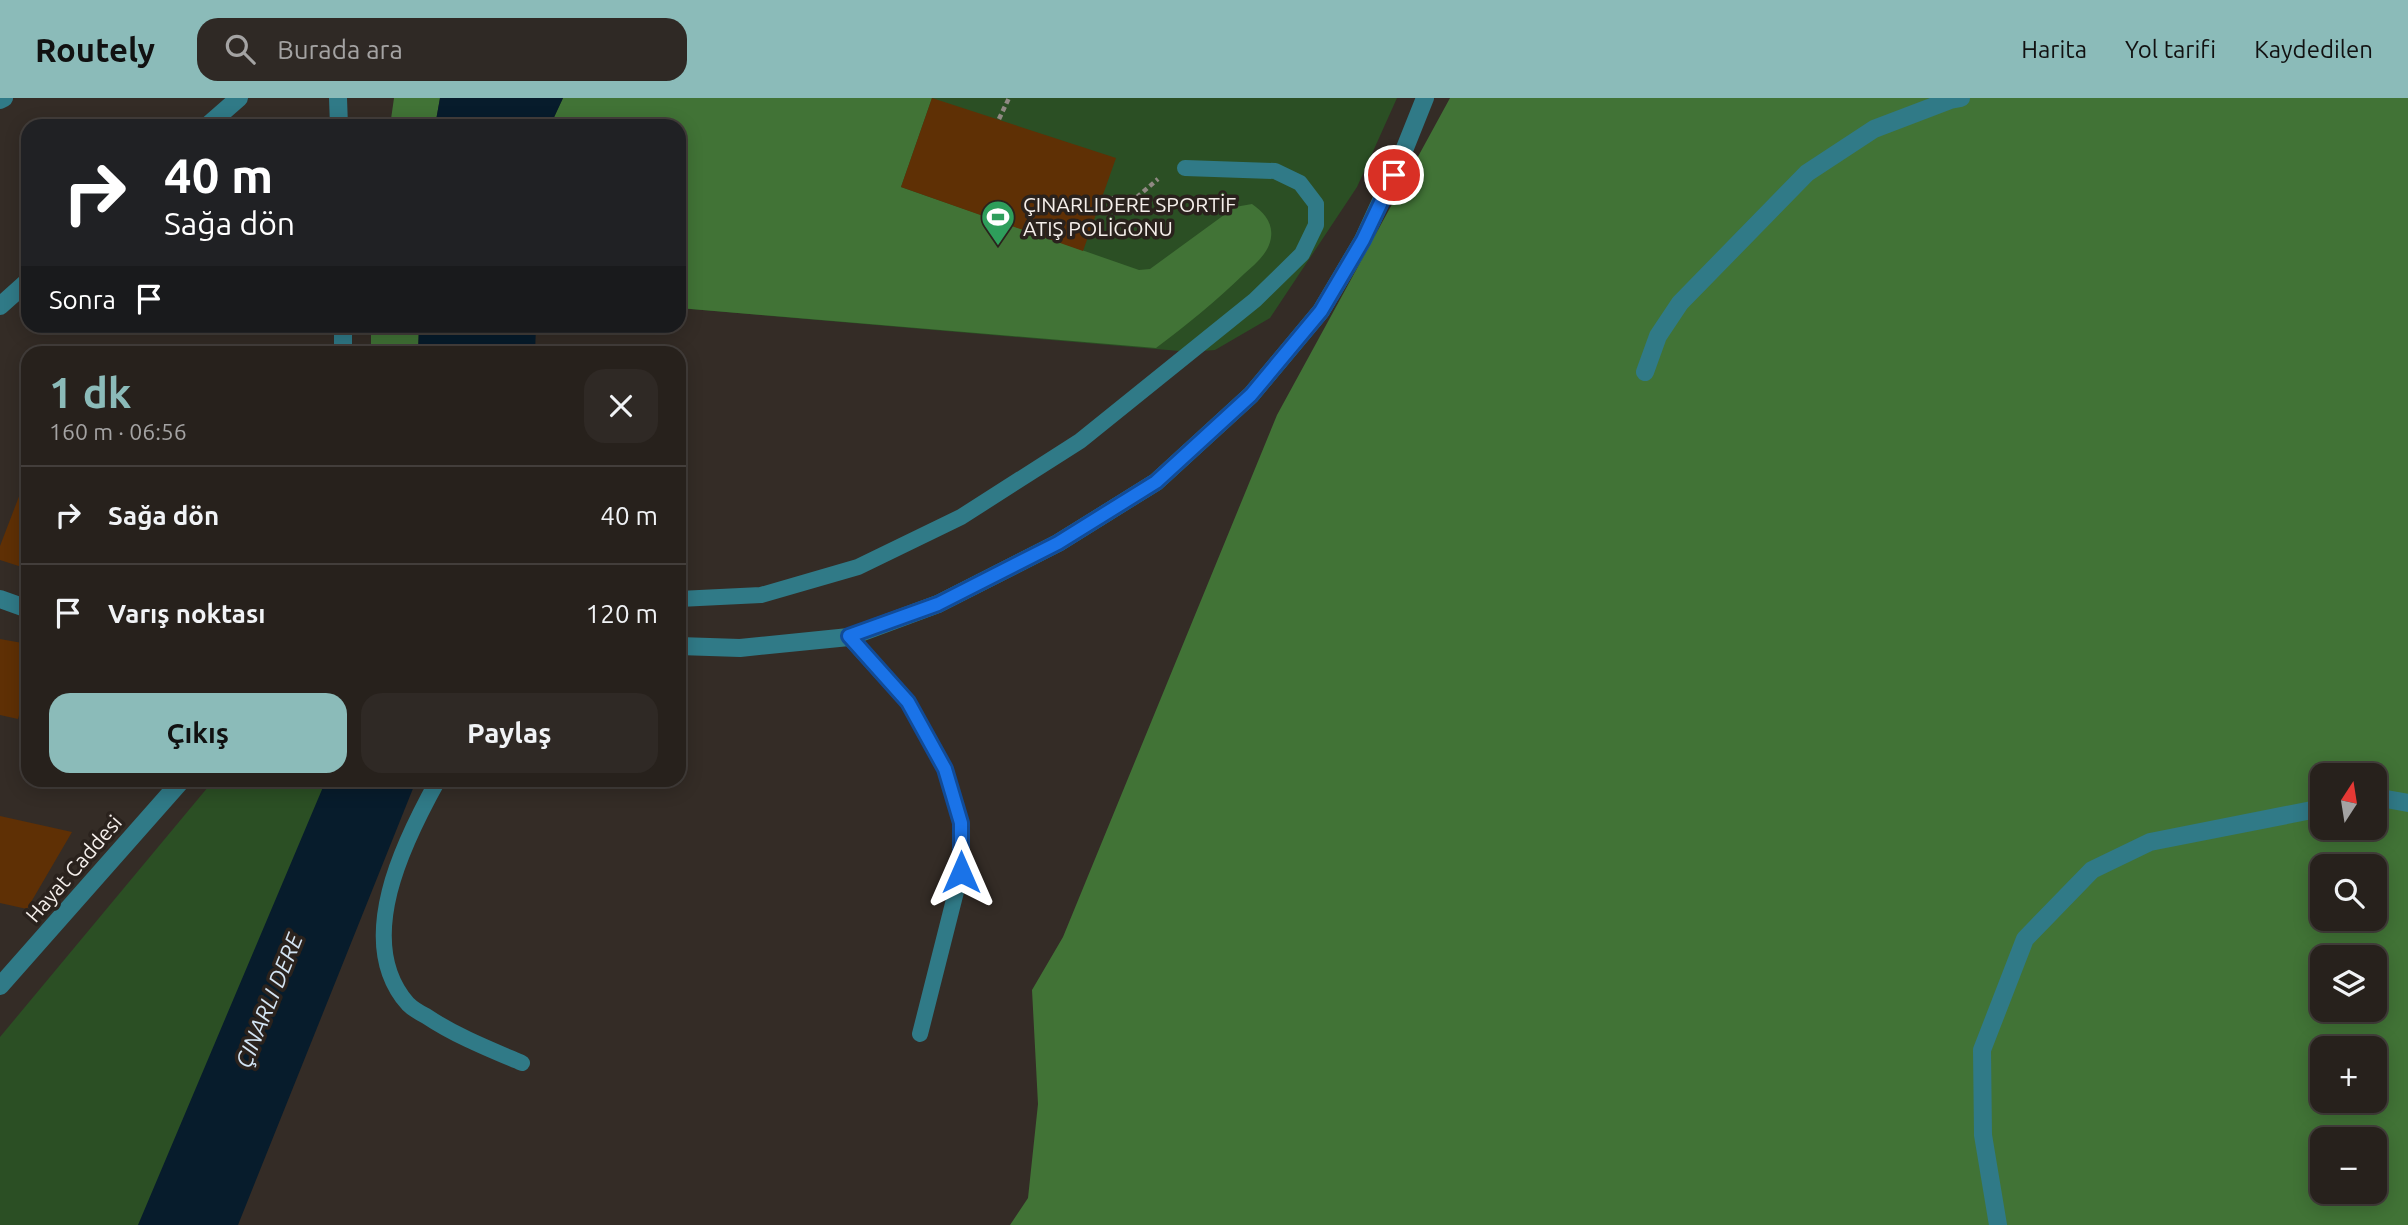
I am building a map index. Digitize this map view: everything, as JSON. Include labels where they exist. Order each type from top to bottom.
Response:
[{"type":"street","points":[[215,119],[239,98]]},
{"type":"street","points":[[338,98],[339,119]]},
{"type":"street","points":[[686,646],[740,648],[849,636],[938,604],[1058,543],[1156,482],[1251,395],[1321,311],[1363,240],[1404,153],[1425,98]]},
{"type":"street","points":[[1645,372],[1658,336],[1680,303],[1807,173],[1874,129],[1961,98]]},
{"type":"street","points":[[0,306],[21,287]]},
{"type":"street","points":[[0,599],[21,606]]},
{"type":"street","name":"Hayat Caddesi","points":[[0,986],[176,787]]},
{"type":"street","points":[[2387,799],[2408,803]]},
{"type":"street","points":[[1998,1225],[1983,1135],[1982,1050],[2025,939],[2092,870],[2150,842],[2310,810]]},
{"type":"lane","points":[[686,599],[761,595],[858,567],[961,517],[1080,441],[1255,300],[1302,254],[1316,225],[1316,204],[1300,183],[1275,171],[1185,168]]},
{"type":"lane","points":[[849,636],[908,702],[945,769],[961,823],[961,872],[920,1034]]},
{"type":"lane","points":[[434,787],[416,820],[388,895],[382,944],[392,981],[410,1006],[450,1032],[522,1063]]},
{"type":"path","points":[[999,119],[1009,98]]},
{"type":"path","points":[[1102,197],[1137,197],[1155,181],[1185,168]]},
{"type":"green space","points":[[394,98],[440,98],[436,119],[391,119]]},
{"type":"green space","name":"ÇINARLIDERE SPORTİF ATIŞ POLİGONU","points":[[563,98],[1397,98],[1357,187],[1270,318],[1215,350],[1191,352],[686,309],[686,119],[553,119]]},
{"type":"green space","points":[[563,98],[932,98],[901,187],[1139,270],[1150,269],[1235,207],[1252,204],[1257,208],[1268,221],[1271,238],[1267,249],[1255,264],[1201,313],[1156,348],[686,309],[686,119],[553,119]]},
{"type":"green space","points":[[1450,98],[2408,98],[2408,1225],[1010,1225],[1028,1198],[1038,1104],[1032,990],[1063,937],[1277,415]]},
{"type":"green space","points":[[371,333],[419,333],[418,346],[371,346]]},
{"type":"green space","points":[[208,787],[363,787],[178,1225],[0,1225],[0,1037]]},
{"type":"water","points":[[440,98],[563,98],[553,119],[436,119]]},
{"type":"water","points":[[419,333],[536,333],[535,346],[418,346]]},
{"type":"water","name":"ÇINARLI DERE","points":[[323,787],[414,787],[238,1225],[138,1225]]},
{"type":"building","points":[[932,98],[1116,158],[1083,251],[901,187]]},
{"type":"building","points":[[21,491],[21,567],[0,560],[0,546]]},
{"type":"building","points":[[0,639],[21,643],[21,712],[18,719],[0,715]]},
{"type":"building","points":[[0,816],[72,832],[27,909],[0,903]]},
{"type":"place","name":"ÇINARLIDERE SPORTİF ATIŞ POLİGONU","points":[[998,247]]},
{"type":"route","points":[[961,872],[961,823],[945,769],[908,702],[849,636],[938,604],[1058,543],[1156,482],[1251,395],[1321,311],[1363,240],[1394,175]]}]
